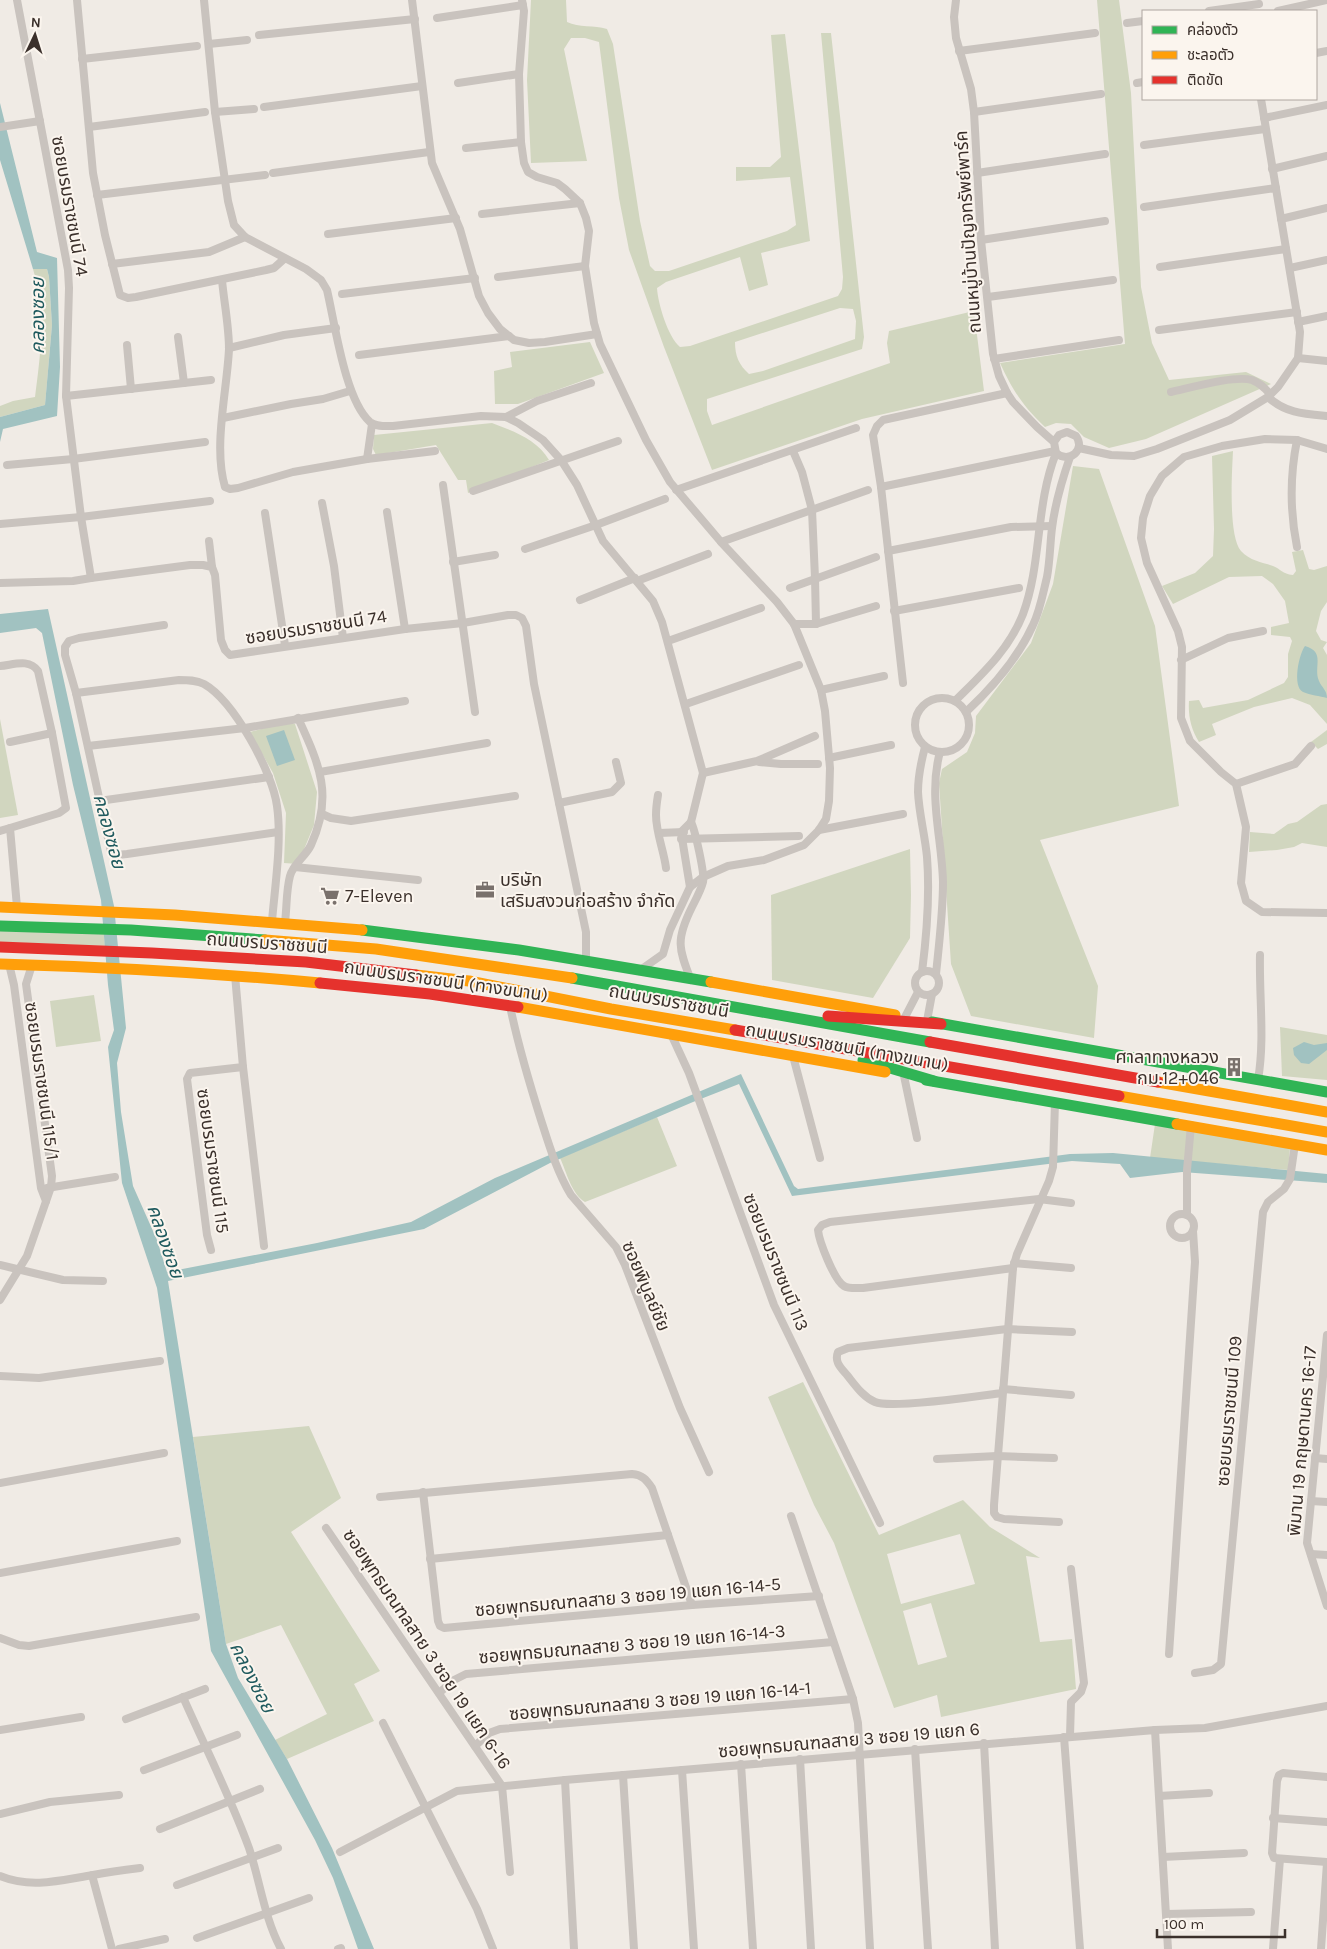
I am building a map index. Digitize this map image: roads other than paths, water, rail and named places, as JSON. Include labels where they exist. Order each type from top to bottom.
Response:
[{"type":"main road","points":[[0,907],[127,911],[272,921],[465,942],[1327,1092]]},
{"type":"main road","name":"ถนนบรมราชชนนี","points":[[0,926],[131,930],[376,949],[564,977],[1327,1112]]},
{"type":"main road","name":"ถนนบรมราชชนนี","points":[[0,947],[306,962],[469,981],[611,1009],[1327,1132]]},
{"type":"main road","name":"ถนนบรมราชชนนี (ทางขนาน)","points":[[5,964],[126,968],[235,975],[421,993],[510,1006],[1327,1150]]},
{"type":"main road","points":[[755,1011],[941,1024]]},
{"type":"main road","points":[[780,1038],[845,1054],[934,1081]]},
{"type":"street","name":"ซอยบรมราชชนนี 74","points":[[18,0],[68,270],[66,396],[73,459],[91,578]]},
{"type":"street","points":[[77,0],[93,173],[120,295],[128,298],[222,280],[274,268],[284,259]]},
{"type":"street","points":[[204,0],[215,112],[228,201],[234,225],[245,237],[306,269],[321,280],[327,290],[350,391],[361,411],[372,424],[393,426],[481,416],[506,417],[518,423],[543,440],[561,460],[577,485],[607,547],[653,601],[668,641],[703,773],[691,822],[681,836],[690,886]]},
{"type":"street","points":[[412,0],[430,152],[437,178],[456,218],[479,296],[488,313],[500,329],[514,340],[521,342],[545,342],[597,334]]},
{"type":"street","name":"ถนนหมู่บ้านปัญจทรัพย์พาร์ค","points":[[956,0],[954,17],[959,51],[971,89],[974,112],[981,240],[994,359],[999,376],[1012,402],[1054,442]]},
{"type":"street","points":[[1282,10],[1326,0]]},
{"type":"street","points":[[437,18],[522,2],[519,74],[521,142],[524,163],[528,172],[556,183],[580,203],[589,231],[585,266],[600,344],[646,440],[676,490],[777,602],[794,624],[821,690],[829,758],[829,801],[826,819],[819,830],[804,845],[764,860],[728,866],[690,886],[670,930],[662,954],[639,971]]},
{"type":"street","points":[[1217,10],[1259,5]]},
{"type":"street","points":[[259,35],[415,19]]},
{"type":"street","points":[[1127,24],[1142,21]]},
{"type":"street","points":[[959,51],[1095,33]]},
{"type":"street","points":[[209,44],[247,40]]},
{"type":"street","points":[[82,59],[197,46]]},
{"type":"street","points":[[458,83],[519,74]]},
{"type":"street","points":[[264,107],[422,86]]},
{"type":"street","points":[[974,112],[1101,94]]},
{"type":"street","points":[[1079,448],[1111,455],[1134,456],[1157,449],[1230,420],[1278,387],[1298,358],[1300,332],[1261,100]]},
{"type":"street","points":[[1264,118],[1327,105]]},
{"type":"street","points":[[215,112],[254,109]]},
{"type":"street","points":[[89,127],[205,112]]},
{"type":"street","points":[[3,126],[40,121]]},
{"type":"street","points":[[1144,145],[1266,128]]},
{"type":"street","points":[[466,148],[521,142]]},
{"type":"street","points":[[97,195],[430,152]]},
{"type":"street","points":[[977,173],[1105,154]]},
{"type":"street","points":[[1272,169],[1327,156]]},
{"type":"street","points":[[1144,207],[1276,188]]},
{"type":"street","points":[[482,214],[580,203]]},
{"type":"street","points":[[1281,219],[1327,208]]},
{"type":"street","points":[[328,234],[456,218]]},
{"type":"street","points":[[981,240],[1106,221]]},
{"type":"street","points":[[112,264],[209,252],[245,237]]},
{"type":"street","points":[[1160,266],[1286,249]]},
{"type":"street","points":[[1290,268],[1327,260]]},
{"type":"street","points":[[498,276],[585,266]]},
{"type":"street","points":[[342,294],[474,278]]},
{"type":"street","points":[[222,280],[229,348],[221,448],[222,478],[225,487],[230,489],[293,472],[367,459],[435,451]]},
{"type":"street","points":[[988,297],[1113,280]]},
{"type":"street","points":[[1159,330],[1297,312]]},
{"type":"street","points":[[1298,322],[1327,316]]},
{"type":"street","points":[[229,348],[284,335],[336,328]]},
{"type":"street","points":[[359,354],[509,336]]},
{"type":"street","points":[[178,337],[184,383]]},
{"type":"street","points":[[994,359],[1119,340]]},
{"type":"street","points":[[127,345],[131,389]]},
{"type":"street","points":[[1298,358],[1327,361]]},
{"type":"street","points":[[66,396],[211,380]]},
{"type":"street","points":[[1171,392],[1250,380],[1260,384],[1276,404],[1288,411],[1327,416]]},
{"type":"street","points":[[506,417],[538,401],[590,383]]},
{"type":"street","points":[[223,418],[323,399],[350,391]]},
{"type":"street","points":[[903,683],[874,436],[877,426],[883,420],[1007,393]]},
{"type":"street","points":[[367,459],[372,424]]},
{"type":"street","points":[[676,490],[856,428]]},
{"type":"street","points":[[955,701],[994,661],[1012,635],[1023,614],[1030,588],[1038,526],[1047,481],[1056,452],[1054,442],[1059,435],[1068,432],[1076,436],[1079,448],[1074,455],[1062,457],[1056,452]]},
{"type":"street","points":[[1327,450],[1297,440],[1256,441],[1222,446],[1184,457],[1162,476],[1150,496],[1143,518],[1141,538],[1147,563],[1156,587],[1178,631],[1182,646],[1180,718],[1190,741],[1236,784],[1246,827],[1240,883],[1246,902],[1262,912],[1327,913]]},
{"type":"street","points":[[1297,440],[1293,459],[1292,503],[1297,546]]},
{"type":"street","points":[[473,491],[618,441]]},
{"type":"street","points":[[7,465],[73,459],[205,442]]},
{"type":"street","points":[[793,451],[802,472],[812,510],[816,624]]},
{"type":"street","points":[[881,487],[1056,452]]},
{"type":"street","points":[[966,712],[978,701],[1022,647],[1034,624],[1047,576],[1052,526],[1058,497],[1070,457]]},
{"type":"street","points":[[443,485],[475,712]]},
{"type":"street","points":[[721,542],[868,490]]},
{"type":"street","points":[[525,549],[665,499]]},
{"type":"street","points":[[0,524],[81,517],[210,501]]},
{"type":"street","points":[[322,503],[334,566],[343,638]]},
{"type":"street","points":[[387,512],[405,629]]},
{"type":"street","points":[[265,513],[285,645]]},
{"type":"street","points":[[888,551],[1011,526],[1052,526]]},
{"type":"street","points":[[1038,536],[1051,537]]},
{"type":"street","points":[[0,583],[73,581],[190,565],[212,567],[209,541]]},
{"type":"street","points":[[580,600],[708,554]]},
{"type":"street","points":[[453,562],[495,555]]},
{"type":"street","points":[[790,588],[876,557]]},
{"type":"street","name":"ซอยบรมราชชนนี 74","points":[[212,567],[221,640],[224,650],[230,654],[508,615],[522,618],[526,626],[534,684],[586,932],[586,962]]},
{"type":"street","points":[[894,611],[1019,588]]},
{"type":"street","points":[[794,624],[816,624],[876,606]]},
{"type":"street","points":[[668,641],[761,608]]},
{"type":"street","points":[[164,625],[69,640],[65,647],[65,655],[76,692],[111,852],[117,855],[278,832]]},
{"type":"street","points":[[1181,660],[1228,638],[1263,631]]},
{"type":"street","points":[[0,666],[27,663],[34,665],[38,671],[66,808],[59,813],[0,830]]},
{"type":"street","points":[[686,704],[799,665]]},
{"type":"street","points":[[821,690],[884,676]]},
{"type":"street","points":[[76,692],[178,680],[193,680],[205,685],[216,694],[245,728],[269,777],[278,808],[272,921]]},
{"type":"street","points":[[944,698],[955,701],[966,712],[969,724],[967,735],[961,745],[951,751],[940,752],[925,747],[917,738],[914,727],[916,715],[922,706],[932,700],[944,698]]},
{"type":"street","points":[[88,746],[245,728],[405,701]]},
{"type":"street","points":[[285,922],[290,875],[310,848],[319,828],[322,814],[323,791],[320,772],[312,748],[298,718]]},
{"type":"street","points":[[10,742],[52,733]]},
{"type":"street","points":[[703,773],[757,761],[815,736]]},
{"type":"street","points":[[320,772],[487,744]]},
{"type":"street","points":[[829,758],[891,745]]},
{"type":"street","points":[[1236,784],[1295,764],[1310,746]]},
{"type":"street","points":[[922,972],[928,925],[928,883],[918,792],[920,765],[925,747]]},
{"type":"street","points":[[936,974],[927,970],[915,978],[914,983],[918,992],[932,994],[936,992],[940,983],[936,974],[942,915],[943,882],[934,778],[940,752]]},
{"type":"street","points":[[757,761],[782,764],[818,764]]},
{"type":"street","points":[[559,803],[612,792],[621,783],[616,762]]},
{"type":"street","points":[[99,801],[269,777]]},
{"type":"street","points":[[658,795],[656,813],[666,868]]},
{"type":"street","points":[[322,814],[331,818],[351,821],[515,796]]},
{"type":"street","points":[[819,830],[902,814]]},
{"type":"street","points":[[691,822],[704,877],[682,932],[680,953],[691,980]]},
{"type":"street","points":[[10,828],[17,907]]},
{"type":"street","points":[[659,833],[681,836],[695,834],[799,836]]},
{"type":"street","points":[[295,867],[418,880]]},
{"type":"street","points":[[276,873],[290,875]]},
{"type":"street","points":[[670,930],[682,932]]},
{"type":"street","points":[[1258,1080],[1262,1044],[1259,995],[1260,956]]},
{"type":"street","name":"ซอยบรมราชชนนี 115/1","points":[[5,964],[14,985],[41,1188],[46,1201]]},
{"type":"street","name":"ซอยบรมราชชนนี 115/1","points":[[0,1300],[27,1256],[51,1187],[52,1176],[26,984],[32,965]]},
{"type":"street","points":[[235,975],[243,1067],[264,1246]]},
{"type":"street","points":[[14,985],[26,984]]},
{"type":"street","points":[[904,1017],[918,992]]},
{"type":"street","points":[[927,1021],[932,994]]},
{"type":"street","name":"ซอยพิบูลย์ชัย","points":[[510,1006],[520,1054],[558,1168],[571,1195],[616,1247],[625,1265],[680,1408],[709,1472]]},
{"type":"street","name":"ซอยบรมราชชนนี 113","points":[[671,1034],[681,1052],[774,1305],[880,1523]]},
{"type":"street","points":[[793,1056],[820,1158]]},
{"type":"street","name":"ซอยบรมราชชนนี 115","points":[[211,1250],[207,1235],[188,1079],[190,1074],[198,1072],[243,1067]]},
{"type":"street","points":[[26,1075],[37,1073]]},
{"type":"street","points":[[904,1076],[916,1138]]},
{"type":"street","points":[[1055,1102],[1053,1167],[1049,1181],[1013,1266],[1001,1402],[994,1513],[997,1518],[1059,1522]]},
{"type":"street","points":[[1169,1654],[1195,1262],[1193,1222],[1187,1215],[1190,1125]]},
{"type":"street","points":[[35,1138],[46,1136]]},
{"type":"street","name":"ซอยบรมราชชนนี 109","points":[[1195,1673],[1213,1670],[1221,1664],[1263,1212],[1268,1202],[1284,1189],[1290,1179],[1295,1144]]},
{"type":"street","points":[[41,1188],[114,1177]]},
{"type":"street","points":[[1071,1203],[1040,1199],[830,1222],[822,1225],[818,1230],[819,1238],[835,1274],[841,1285],[848,1288],[863,1288],[1013,1266],[1071,1268]]},
{"type":"street","points":[[1187,1215],[1182,1214],[1173,1218],[1170,1228],[1171,1233],[1185,1238],[1193,1231]]},
{"type":"street","points":[[0,1265],[63,1280],[103,1282]]},
{"type":"street","points":[[1071,1395],[1002,1391],[898,1404],[876,1402],[865,1396],[838,1365],[836,1357],[838,1352],[848,1348],[1007,1329],[1072,1332]]},
{"type":"street","name":"พิมาน 19 กฤษดานคร 16-17","points":[[1327,1335],[1324,1406],[1315,1458],[1307,1543],[1327,1606]]},
{"type":"street","points":[[0,1376],[39,1378],[160,1362]]},
{"type":"street","points":[[0,1483],[164,1453]]},
{"type":"street","points":[[937,1459],[997,1456],[1054,1458]]},
{"type":"street","points":[[1315,1458],[1327,1459]]},
{"type":"street","points":[[380,1497],[632,1474],[641,1475],[652,1488],[692,1605]]},
{"type":"street","points":[[423,1492],[430,1560],[668,1535]]},
{"type":"street","points":[[1311,1501],[1327,1502]]},
{"type":"street","points":[[791,1516],[854,1699],[858,1723],[858,1754],[870,1949]]},
{"type":"street","name":"ซอยพุทธมณฑลสาย 3 ซอย 19 แยก 6-16","points":[[326,1528],[502,1786]]},
{"type":"street","points":[[0,1573],[177,1541]]},
{"type":"street","points":[[1311,1554],[1327,1555]]},
{"type":"street","name":"ซอยพุทธมณฑลสาย 3 ซอย 19 แยก 16-14-5","points":[[430,1560],[440,1626],[462,1627],[692,1605],[819,1596]]},
{"type":"street","points":[[1071,1569],[1084,1683],[1081,1692],[1071,1702],[1067,1736],[1080,1949]]},
{"type":"street","points":[[0,1638],[19,1645],[29,1646],[196,1616]]},
{"type":"street","name":"ซอยพุทธมณฑลสาย 3 ซอย 19 แยก 16-14-3","points":[[440,1693],[454,1680],[466,1674],[833,1642]]},
{"type":"street","points":[[126,1720],[204,1689]]},
{"type":"street","points":[[183,1697],[230,1801],[252,1858],[266,1914],[281,1949]]},
{"type":"street","name":"ซอยพุทธมณฑลสาย 3 ซอย 19 แยก 16-14-1","points":[[475,1746],[489,1733],[500,1729],[854,1699]]},
{"type":"street","name":"ซอยพุทธมณฑลสาย 3 ซอย 19 แยก 6","points":[[340,1852],[457,1791],[1067,1736],[1205,1728],[1327,1706]]},
{"type":"street","points":[[0,1730],[81,1717]]},
{"type":"street","points":[[383,1723],[477,1909],[493,1949]]},
{"type":"street","points":[[1155,1730],[1168,1949]]},
{"type":"street","points":[[144,1770],[237,1735]]},
{"type":"street","points":[[984,1743],[995,1949]]},
{"type":"street","points":[[915,1750],[928,1949]]},
{"type":"street","points":[[800,1759],[811,1949]]},
{"type":"street","points":[[741,1764],[752,1949]]},
{"type":"street","points":[[682,1770],[694,1949]]},
{"type":"street","points":[[1320,1949],[1327,1863],[1274,1858],[1272,1853],[1273,1818],[1279,1775],[1283,1773],[1327,1777]]},
{"type":"street","points":[[623,1775],[634,1949]]},
{"type":"street","points":[[565,1780],[574,1949]]},
{"type":"street","points":[[502,1786],[510,1872]]},
{"type":"street","points":[[160,1829],[260,1789]]},
{"type":"street","points":[[1159,1796],[1209,1793]]},
{"type":"street","points":[[0,1814],[50,1802],[119,1795]]},
{"type":"street","points":[[1273,1818],[1327,1822]]},
{"type":"street","points":[[177,1885],[278,1848]]},
{"type":"street","points":[[1163,1857],[1244,1852]]},
{"type":"street","points":[[1273,1949],[1280,1858]]},
{"type":"street","points":[[0,1876],[9,1880],[40,1883],[65,1881],[140,1868]]},
{"type":"street","points":[[92,1875],[112,1949]]},
{"type":"street","points":[[197,1938],[309,1898]]},
{"type":"street","points":[[1166,1914],[1251,1912]]},
{"type":"street","points":[[119,1949],[165,1939]]},
{"type":"water","points":[[0,103],[37,252],[57,258],[60,367],[57,416],[3,429],[0,442],[0,417],[45,405],[52,325],[47,269],[33,269],[0,160]]},
{"type":"water","points":[[48,609],[114,906],[126,1028],[117,1063],[121,1112],[133,1186],[157,1240],[167,1272],[317,1243],[411,1222],[495,1178],[741,1074],[794,1186],[798,1189],[1070,1154],[1113,1153],[1327,1174],[1327,1183],[1182,1172],[1130,1178],[1120,1164],[1072,1161],[792,1196],[739,1084],[550,1163],[424,1229],[168,1281],[226,1644],[238,1678],[287,1759],[332,1848],[374,1949],[358,1949],[333,1878],[315,1840],[211,1651],[157,1288],[122,1183],[108,1047],[114,1030],[101,900],[73,785],[42,633],[36,628],[0,633],[0,614]]},
{"type":"water","points":[[1305,646],[1315,652],[1317,656],[1318,676],[1327,698],[1303,692],[1300,689],[1297,677]]},
{"type":"water","points":[[284,730],[295,760],[277,766],[266,736]]},
{"type":"water","points":[[1304,1042],[1314,1045],[1327,1043],[1327,1050],[1309,1064],[1301,1063],[1294,1055],[1293,1048]]},
{"type":"place","name":"บริษัท เสริมสงวนก่อสร้าง จำกัด","points":[[485,890]]},
{"type":"place","name":"7-Eleven","points":[[330,896]]},
{"type":"place","name":"ศาลาทางหลวง กม.12+046","points":[[1234,1067]]},
{"type":"water label","name":"คลองซอย","points":[[37,316]]},
{"type":"water label","name":"คลองซอย","points":[[110,831]]},
{"type":"water label","name":"คลองซอย","points":[[166,1241]]},
{"type":"water label","name":"คลองซอย","points":[[253,1677]]}]
